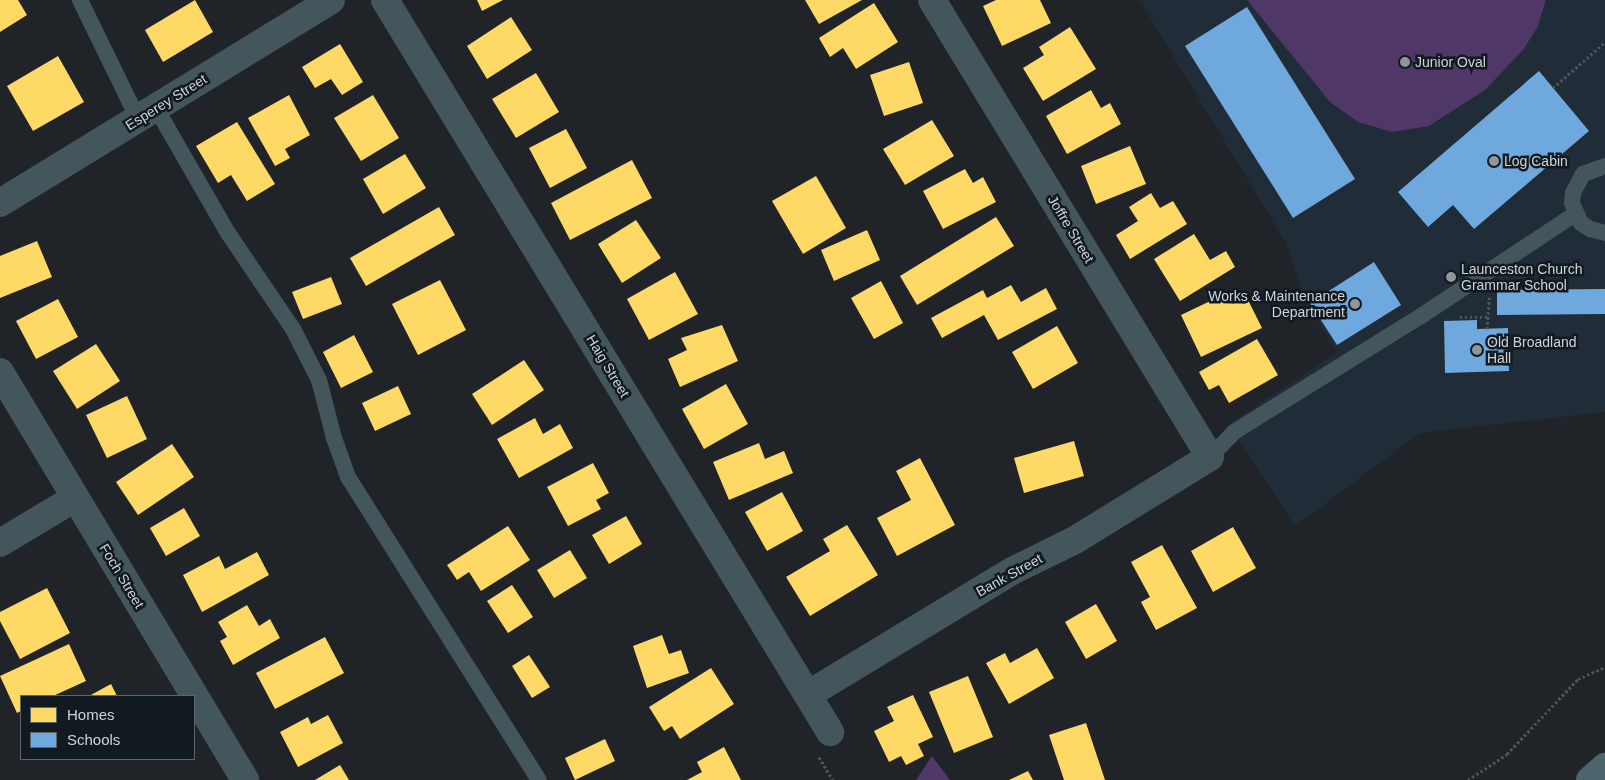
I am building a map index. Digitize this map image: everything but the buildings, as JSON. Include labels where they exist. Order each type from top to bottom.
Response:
[{"type":"highway","points":[[1590,780],[1605,768]]},
{"type":"street","name":"Esperey Street","points":[[0,203],[331,0]]},
{"type":"street","name":"Haig Street","points":[[385,0],[809,694],[822,742]]},
{"type":"street","name":"Joffre Street","points":[[932,0],[1210,457]]},
{"type":"street","name":"Foch Street","points":[[0,372],[194,695]]},
{"type":"street","name":"Bank Street","points":[[809,694],[1012,571],[1075,540],[1210,457]]},
{"type":"street","points":[[0,543],[75,498]]},
{"type":"street","name":"Foch Street","points":[[195,697],[245,780]]},
{"type":"lane","points":[[80,0],[147,113],[293,329],[319,380],[334,438],[348,477],[539,780]]},
{"type":"lane","points":[[1605,166],[1592,168],[1576,183],[1573,193],[1575,214],[1590,229],[1605,233]]},
{"type":"lane","points":[[1210,457],[1234,432],[1488,274],[1575,214]]},
{"type":"path","points":[[1553,88],[1605,42]]},
{"type":"path","points":[[1487,329],[1488,274]]},
{"type":"path","points":[[1468,780],[1507,754],[1578,679],[1605,667]]},
{"type":"path","points":[[822,742],[834,780]]},
{"type":"shaded area","name":"Launceston Church Grammar School","points":[[1139,0],[1605,0],[1605,412],[1420,433],[1295,526],[1229,424],[1337,352],[1305,300],[1285,241]]},
{"type":"shaded area","name":"Junior Oval","points":[[1247,0],[1546,0],[1537,28],[1523,50],[1485,90],[1429,126],[1392,132],[1358,122],[1330,102]]},
{"type":"shaded area","points":[[932,756],[950,780],[916,780]]},
{"type":"place","name":"Junior Oval","points":[[1405,62]]},
{"type":"place","name":"Log Cabin","points":[[1494,161]]},
{"type":"place","name":"Launceston Church Grammar School","points":[[1451,277]]},
{"type":"place","name":"Works & Maintenance Department","points":[[1355,304]]},
{"type":"place","name":"Old Broadland Hall","points":[[1477,350]]}]
